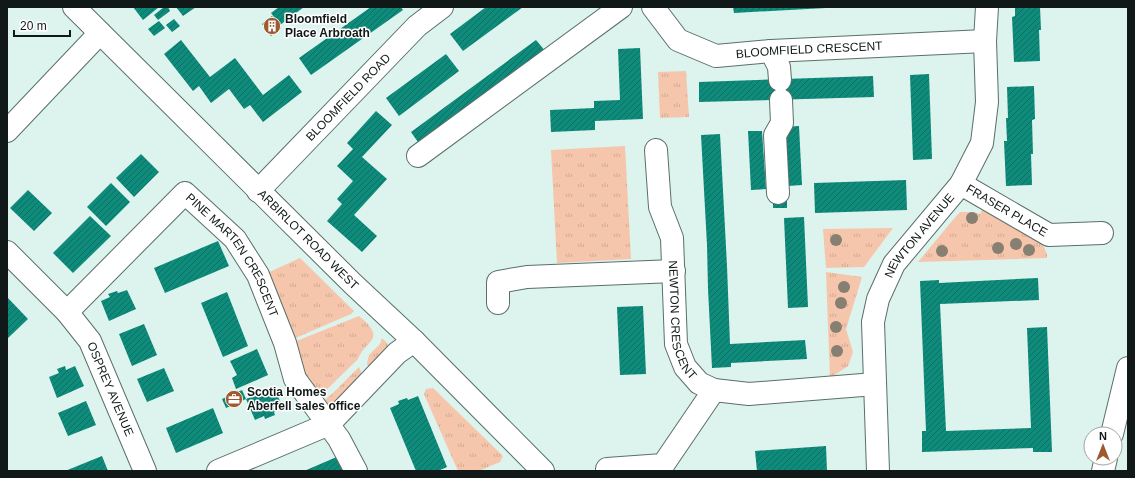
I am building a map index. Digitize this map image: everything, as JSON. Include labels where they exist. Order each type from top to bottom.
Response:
[{"type":"street","name":"ARBIRLOT ROAD WEST","points":[[74,7],[258,191],[414,341],[543,471]]},
{"type":"street","name":"BLOOMFIELD ROAD","points":[[258,191],[417,26],[442,7]]},
{"type":"street","points":[[418,156],[621,7]]},
{"type":"street","name":"BLOOMFIELD CRESCENT","points":[[653,7],[678,40],[716,56],[771,51],[985,41]]},
{"type":"street","name":"NEWTON AVENUE","points":[[878,471],[873,322],[878,299],[894,264],[961,184],[982,143],[987,102],[985,41],[987,7]]},
{"type":"street","points":[[7,132],[100,33]]},
{"type":"street","points":[[771,51],[779,67],[782,123],[775,135],[778,193]]},
{"type":"street","name":"NEWTON CRESCENT","points":[[656,150],[660,207],[672,238],[676,344],[685,367],[699,383],[714,390],[749,394],[875,384]]},
{"type":"street","name":"FRASER PLACE","points":[[961,184],[1049,235],[1102,232]]},
{"type":"street","name":"PINE MARTEN CRESCENT","points":[[67,312],[185,193],[235,239],[258,275],[285,343],[295,379],[329,424]]},
{"type":"street","name":"OSPREY AVENUE","points":[[7,252],[67,312],[90,341],[145,471]]},
{"type":"street","points":[[498,304],[498,282],[527,277],[674,271]]},
{"type":"street","points":[[218,471],[329,424],[397,353],[414,341]]},
{"type":"street","points":[[1114,426],[1128,368]]},
{"type":"street","points":[[607,469],[662,464],[714,390]]},
{"type":"street","points":[[329,424],[340,439],[356,471]]},
{"type":"green space","points":[[686,71],[689,117],[660,118],[658,72]]},
{"type":"green space","points":[[625,146],[631,259],[557,263],[551,150]]},
{"type":"green space","points":[[983,208],[1042,243],[1047,254],[1047,258],[918,262],[960,212],[973,212],[980,214]]},
{"type":"green space","points":[[893,228],[864,267],[826,268],[823,229]]},
{"type":"green space","points":[[300,258],[354,311],[351,314],[293,339],[265,274]]},
{"type":"green space","points":[[826,272],[862,277],[846,329],[853,352],[848,366],[830,378]]},
{"type":"green space","points":[[359,316],[372,330],[373,338],[362,351],[358,359],[319,397],[302,373],[294,342]]},
{"type":"green space","points":[[382,338],[388,344],[386,351],[370,371],[367,363],[369,355],[380,344]]},
{"type":"green space","points":[[359,367],[362,374],[335,404],[331,405],[323,401],[332,394]]},
{"type":"green space","points":[[433,388],[503,456],[500,462],[479,471],[458,471],[424,394],[426,389]]},
{"type":"building","points":[[133,7],[159,7],[143,20]]},
{"type":"building","points":[[164,7],[168,7],[170,11],[158,20],[154,15]]},
{"type":"building","points":[[176,7],[196,7],[183,16]]},
{"type":"building","points":[[279,7],[304,7],[280,25],[271,13]]},
{"type":"building","points":[[371,7],[401,7],[403,10],[311,75],[299,58]]},
{"type":"building","points":[[486,7],[523,7],[463,51],[450,34]]},
{"type":"building","points":[[733,7],[826,7],[826,8],[734,13]]},
{"type":"building","points":[[1015,7],[1040,7],[1040,61],[1014,62],[1012,17],[1015,16]]},
{"type":"building","name":"Bloomfield Place Arbroath","points":[[272,16],[281,28],[271,36],[262,24]]},
{"type":"building","points":[[174,19],[180,26],[172,32],[166,25]]},
{"type":"building","points":[[159,21],[165,28],[154,36],[148,29]]},
{"type":"building","points":[[181,40],[210,77],[235,58],[263,95],[289,75],[302,92],[263,122],[250,105],[244,109],[229,89],[211,103],[199,86],[193,91],[164,54]]},
{"type":"building","points":[[536,40],[546,52],[420,145],[411,132]]},
{"type":"building","points":[[640,48],[643,119],[595,121],[595,130],[551,132],[550,110],[594,108],[594,101],[620,100],[618,49]]},
{"type":"building","points":[[446,54],[459,71],[399,116],[386,98]]},
{"type":"building","points":[[929,74],[932,159],[913,160],[910,75]]},
{"type":"building","points":[[873,76],[874,97],[699,102],[699,82]]},
{"type":"building","points":[[1034,86],[1035,119],[1032,120],[1032,185],[1006,186],[1004,141],[1007,141],[1007,87]]},
{"type":"building","points":[[376,111],[392,125],[362,157],[387,179],[354,215],[377,236],[362,252],[327,221],[342,204],[337,199],[353,181],[337,166],[353,149],[347,143]]},
{"type":"building","points":[[799,126],[802,185],[788,186],[784,127]]},
{"type":"building","points":[[748,131],[762,131],[766,189],[751,190]]},
{"type":"building","points":[[720,134],[730,344],[805,340],[807,359],[731,363],[731,367],[712,368],[701,135]]},
{"type":"building","points":[[141,154],[159,172],[134,197],[116,178]]},
{"type":"building","points":[[906,180],[907,210],[815,213],[814,183]]},
{"type":"building","points":[[111,183],[130,202],[106,226],[87,207]]},
{"type":"building","points":[[28,190],[52,213],[34,231],[10,208]]},
{"type":"building","points":[[787,198],[787,208],[773,208],[773,199]]},
{"type":"building","points":[[90,216],[111,236],[73,273],[53,253]]},
{"type":"building","points":[[804,217],[808,307],[788,308],[784,218]]},
{"type":"building","points":[[218,241],[229,266],[165,293],[154,268]]},
{"type":"building","points":[[1038,278],[1039,300],[940,304],[946,431],[1031,428],[1027,328],[1047,327],[1052,452],[1033,452],[1033,448],[922,452],[922,431],[926,431],[920,281],[939,280],[939,283]]},
{"type":"building","points":[[127,290],[136,309],[109,321],[101,301],[110,297],[108,294]]},
{"type":"building","points":[[227,292],[248,346],[223,357],[201,303]]},
{"type":"building","points":[[8,298],[28,319],[7,339],[7,299]]},
{"type":"building","points":[[643,306],[646,374],[620,375],[617,307]]},
{"type":"building","points":[[144,324],[157,355],[132,366],[119,334]]},
{"type":"building","points":[[257,349],[268,375],[236,389],[232,378],[237,375],[230,361]]},
{"type":"building","points":[[65,366],[66,370],[75,366],[84,386],[57,398],[49,377],[59,373],[57,369]]},
{"type":"building","points":[[164,368],[174,391],[147,402],[137,379]]},
{"type":"building","points":[[274,387],[283,408],[274,412],[275,415],[265,419],[264,416],[255,420],[246,399]]},
{"type":"building","name":"Scotia Homes Aberfell sales office","points":[[242,390],[246,399],[226,408],[222,399]]},
{"type":"building","points":[[418,396],[447,467],[438,471],[416,471],[390,408],[399,404],[398,401],[407,398],[408,400]]},
{"type":"building","points":[[86,401],[96,425],[68,436],[58,413]]},
{"type":"building","points":[[213,408],[223,433],[176,453],[166,428]]},
{"type":"building","points":[[826,446],[827,471],[757,471],[755,451]]},
{"type":"building","points":[[102,456],[108,471],[65,471],[70,469]]},
{"type":"building","points":[[339,456],[346,471],[304,471]]},
{"type":"place","name":"Bloomfield Place Arbroath","points":[[272,26]]},
{"type":"place","name":"Scotia Homes Aberfell sales office","points":[[234,399]]}]
